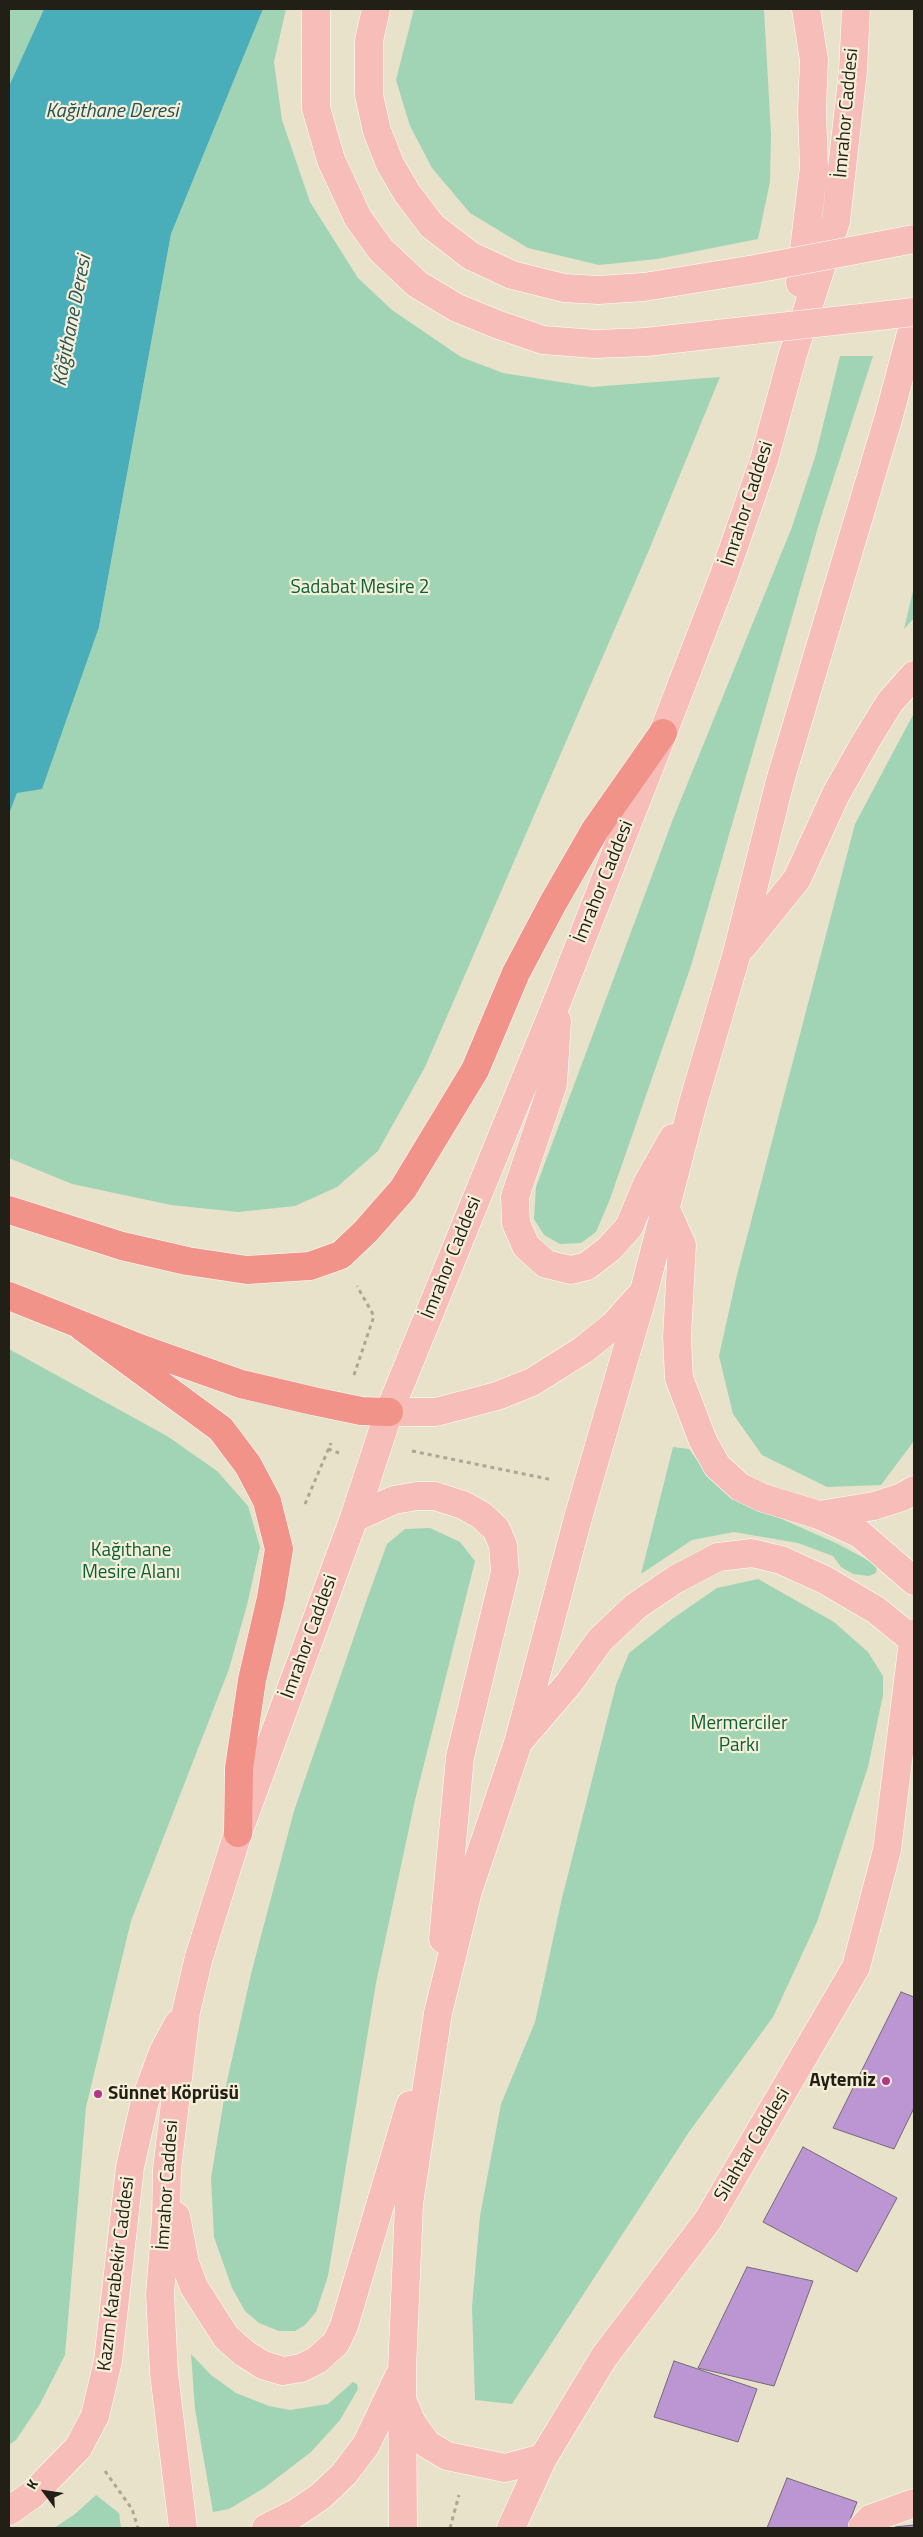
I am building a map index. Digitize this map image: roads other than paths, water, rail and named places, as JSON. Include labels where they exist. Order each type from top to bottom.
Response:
[{"type":"highway","points":[[9,1210],[122,1246],[187,1261],[247,1270],[310,1266],[341,1255],[366,1231],[408,1181],[475,1070],[516,973],[552,903],[595,830],[663,733]]},
{"type":"highway","points":[[9,1296],[82,1327],[242,1384],[312,1402],[361,1410],[389,1412]]},
{"type":"highway","points":[[82,1327],[221,1429],[248,1465],[267,1501],[279,1549],[271,1598],[252,1680],[239,1768],[238,1833]]},
{"type":"main road","points":[[316,9],[316,108],[331,160],[342,185],[358,218],[381,250],[417,284],[457,308],[499,326],[543,340],[595,344],[646,342],[914,312]]},
{"type":"main road","points":[[376,9],[369,41],[369,95],[377,131],[390,164],[407,194],[432,226],[470,256],[512,275],[564,288],[598,290],[644,287],[755,269],[914,239]]},
{"type":"main road","points":[[793,354],[814,166],[812,111],[814,60],[806,9]]},
{"type":"main road","name":"İmrahor Caddesi","points":[[183,2528],[164,2373],[160,2294],[166,2218],[167,2169],[186,2012],[199,1957],[238,1833],[354,1518],[389,1412],[663,733],[730,558],[764,460],[793,354],[836,221],[853,71],[856,9]]},
{"type":"main road","points":[[167,2169],[185,2263],[194,2288],[226,2337],[257,2361],[283,2371],[301,2368],[317,2360],[336,2343],[344,2326],[438,2013],[468,1891],[518,1743],[586,1489],[644,1292],[693,1103],[738,953],[780,781],[889,416],[914,322]]},
{"type":"main road","points":[[889,416],[914,361]]},
{"type":"main road","points":[[738,953],[797,879],[836,794],[866,741],[890,702],[914,675]]},
{"type":"main road","points":[[558,997],[553,1084],[515,1197],[516,1223],[526,1246],[546,1264],[571,1270],[587,1266],[610,1249],[629,1227],[647,1184],[693,1103]]},
{"type":"main road","points":[[665,1207],[682,1245],[677,1337],[679,1378],[703,1441],[717,1466],[740,1487],[763,1498],[820,1515],[860,1534],[914,1581]]},
{"type":"main road","points":[[389,1412],[436,1412],[497,1396],[532,1382],[583,1350],[614,1325],[644,1292]]},
{"type":"main road","points":[[820,1515],[874,1506],[902,1497],[914,1490]]},
{"type":"main road","points":[[354,1518],[394,1500],[417,1496],[435,1496],[463,1505],[480,1516],[496,1529],[504,1545],[505,1572],[460,1757],[445,1904],[438,2013],[409,2204],[402,2370],[403,2528]]},
{"type":"main road","points":[[518,1743],[569,1683],[600,1640],[636,1606],[676,1579],[718,1557],[752,1554],[782,1560],[825,1580],[876,1610],[914,1636]]},
{"type":"main road","name":"Silahtar Caddesi","points":[[511,2528],[543,2458],[604,2357],[708,2220],[856,1968],[887,1850],[914,1636]]},
{"type":"main road","name":"Kazım Karabekir Caddesi","points":[[9,2511],[33,2494],[78,2448],[95,2416],[108,2361],[130,2167],[145,2101],[163,2052],[186,2012]]},
{"type":"main road","points":[[266,2528],[296,2513],[321,2496],[344,2474],[366,2445],[402,2370]]},
{"type":"main road","points":[[402,2399],[412,2423],[427,2444],[447,2456],[505,2468],[543,2458]]},
{"type":"main road","points":[[862,2528],[870,2519],[914,2503]]},
{"type":"water","name":"Kağıthane Deresi","points":[[44,9],[263,9],[171,234],[99,627],[42,789],[17,793],[9,814],[9,86]]},
{"type":"place","name":"Aytemiz","points":[[886,2081]]},
{"type":"place","name":"Sünnet Köprüsü","points":[[98,2094]]},
{"type":"water label","name":"Kâğıthane Deresi","points":[[73,321]]},
{"type":"park label","name":"Sadabat Mesire 2","points":[[360,588]]},
{"type":"park label","name":"Kağıthane Mesire Alanı","points":[[131,1562]]},
{"type":"park label","name":"Mermerciler Parkı","points":[[739,1735]]}]
